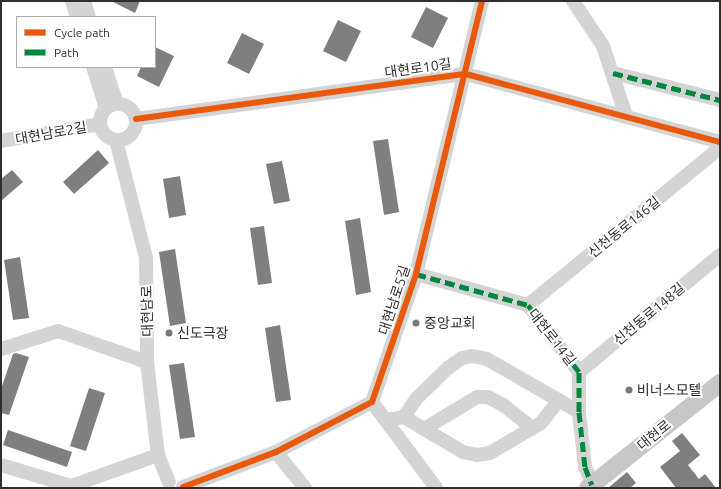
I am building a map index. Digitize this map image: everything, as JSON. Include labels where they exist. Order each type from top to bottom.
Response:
[{"type":"main road","name":"대현로","points":[[592,487],[720,383]]},
{"type":"street","points":[[72,1],[77,16]]},
{"type":"street","points":[[84,1],[89,16]]},
{"type":"street","name":"대현남로5길","points":[[372,402],[416,274],[466,74],[482,1]]},
{"type":"street","points":[[573,1],[573,5],[588,22],[603,46],[626,116]]},
{"type":"street","points":[[93,68],[112,106]]},
{"type":"street","points":[[105,68],[112,106],[100,124],[106,135],[116,140],[132,133],[136,119],[128,106],[112,106]]},
{"type":"street","points":[[613,73],[720,100]]},
{"type":"street","name":"대현로10길","points":[[136,119],[466,74],[720,142]]},
{"type":"street","name":"대현남로2길","points":[[1,141],[100,124]]},
{"type":"street","name":"대현남로","points":[[116,140],[146,258],[147,362],[158,455],[166,485]]},
{"type":"street","name":"신천동로146길","points":[[528,305],[720,148]]},
{"type":"street","name":"신천동로148길","points":[[579,372],[720,255]]},
{"type":"street","name":"대현로14길","points":[[416,274],[528,305],[579,372],[578,412],[585,467],[592,487]]},
{"type":"street","points":[[1,349],[58,331],[147,362]]},
{"type":"street","points":[[404,418],[417,398],[448,368],[462,358],[472,356],[487,359],[578,412]]},
{"type":"street","points":[[424,429],[477,397],[488,397],[503,405],[532,428]]},
{"type":"street","points":[[386,420],[404,418],[463,452],[477,455],[490,453],[540,423],[559,400]]},
{"type":"street","points":[[166,485],[177,482],[183,488],[276,452],[372,402],[434,488]]},
{"type":"street","points":[[276,452],[305,488]]},
{"type":"street","points":[[1,465],[71,486],[158,455]]},
{"type":"building","points":[[111,1],[140,1],[135,13]]},
{"type":"building","points":[[426,7],[448,18],[433,48],[411,37]]},
{"type":"building","points":[[338,20],[361,31],[346,62],[323,51]]},
{"type":"building","points":[[242,33],[264,44],[249,74],[227,63]]},
{"type":"building","points":[[156,47],[174,56],[159,87],[137,76],[141,68],[156,68]]},
{"type":"building","points":[[388,139],[399,212],[384,215],[373,141]]},
{"type":"building","points":[[98,150],[109,163],[74,194],[63,182]]},
{"type":"building","points":[[282,161],[290,201],[274,204],[266,164]]},
{"type":"building","points":[[12,170],[23,182],[1,201],[1,179]]},
{"type":"building","points":[[180,176],[186,215],[169,218],[163,179]]},
{"type":"building","points":[[360,218],[371,292],[356,295],[345,221]]},
{"type":"building","points":[[264,226],[272,283],[258,285],[250,228]]},
{"type":"building","points":[[175,249],[186,323],[170,326],[159,252]]},
{"type":"building","points":[[20,257],[29,318],[13,320],[4,260]]},
{"type":"building","points":[[280,325],[291,400],[276,402],[265,328]]},
{"type":"building","points":[[16,353],[29,357],[9,415],[1,413],[1,389],[13,354]]},
{"type":"building","points":[[184,363],[195,437],[180,439],[169,365]]},
{"type":"building","points":[[89,388],[105,393],[86,451],[70,446]]},
{"type":"building","points":[[8,430],[72,452],[67,467],[3,445]]},
{"type":"building","points":[[682,433],[700,455],[688,465],[699,479],[705,474],[716,488],[676,488],[660,467],[680,451],[672,441]]},
{"type":"building","points":[[627,472],[636,483],[630,488],[608,488]]},
{"type":"marked path","points":[[613,73],[720,100]]},
{"type":"marked path","points":[[416,274],[528,305],[579,372],[579,412],[585,467],[592,485]]},
{"type":"cycle path","points":[[183,487],[276,452],[372,402],[416,274],[482,1]]},
{"type":"cycle path","points":[[136,119],[466,74],[720,142]]},
{"type":"place","name":"중앙교회","points":[[416,323]]},
{"type":"place","name":"신도극장","points":[[169,333]]},
{"type":"place","name":"비너스모텔","points":[[629,390]]}]
